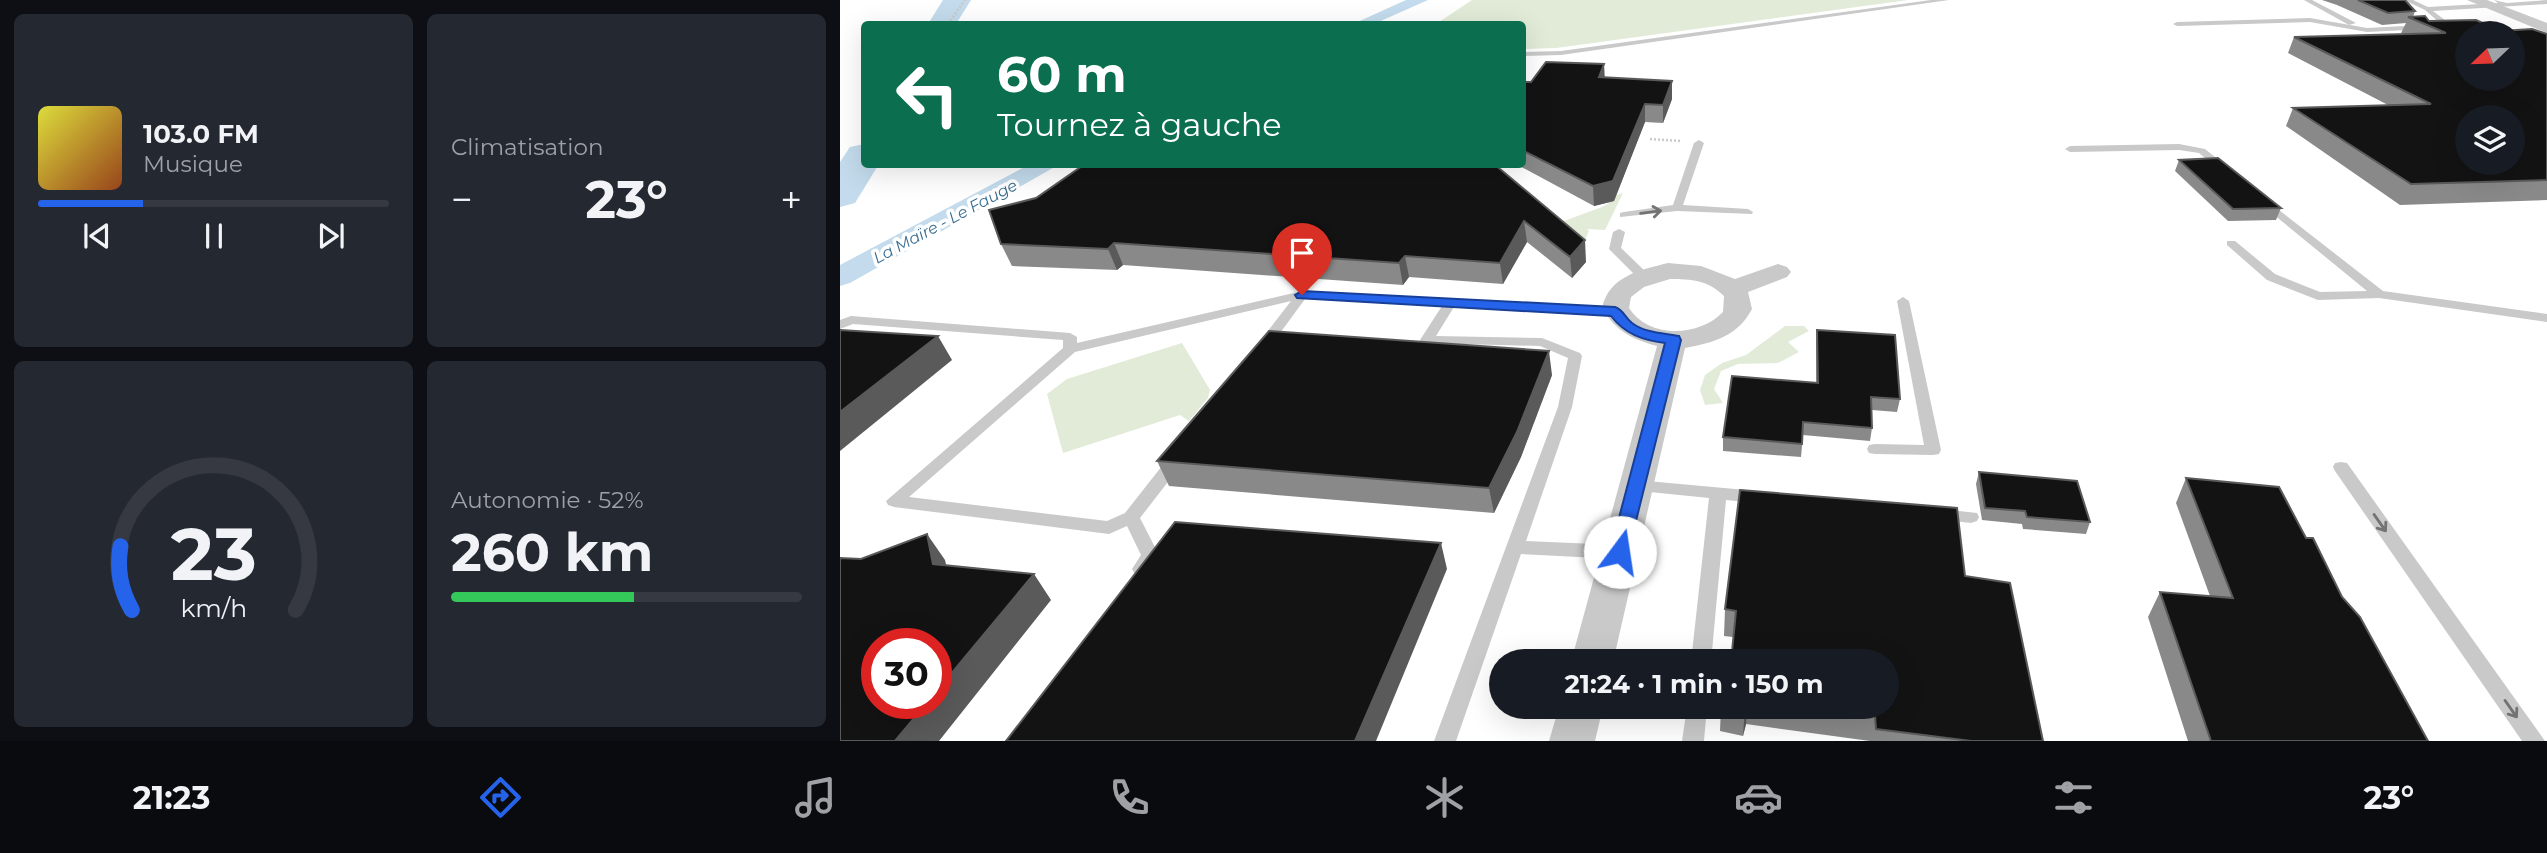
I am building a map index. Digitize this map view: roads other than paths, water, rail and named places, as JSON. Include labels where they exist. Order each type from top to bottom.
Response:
[{"type":"street","points":[[2474,0],[2499,4],[2547,28]]},
{"type":"street","points":[[1688,271],[1720,280],[1731,289],[1737,294],[1740,306],[1728,325],[1704,336],[1673,340],[1651,337],[1626,326],[1615,312],[1618,293],[1643,276],[1688,271]]},
{"type":"street","points":[[1731,289],[1778,272]]},
{"type":"street","points":[[1595,649],[1673,340]]},
{"type":"street","points":[[1572,741],[1578,719]]},
{"type":"lane","points":[[1526,54],[1561,53],[1946,0]]},
{"type":"lane","points":[[2306,0],[2367,30]]},
{"type":"lane","points":[[2177,24],[2310,20],[2367,30],[2447,26],[2427,9],[2407,0]]},
{"type":"lane","points":[[2427,9],[2547,2]]},
{"type":"lane","points":[[1678,208],[1699,143]]},
{"type":"lane","points":[[2070,149],[2179,147],[2202,151],[2233,176]]},
{"type":"lane","points":[[2254,193],[2379,294]]},
{"type":"lane","points":[[1624,215],[1678,208],[1748,212]]},
{"type":"lane","points":[[1619,232],[1615,249],[1643,276]]},
{"type":"lane","points":[[2231,243],[2271,277],[2318,296],[2379,294],[2547,318]]},
{"type":"lane","points":[[1183,450],[1132,517],[1109,528],[894,501],[1070,349],[1302,295],[1615,312]]},
{"type":"lane","points":[[1251,361],[1302,295]]},
{"type":"lane","points":[[1875,449],[1933,450],[1903,301]]},
{"type":"lane","points":[[1445,741],[1565,407],[1575,356],[1542,342],[1427,340],[1450,303]]},
{"type":"lane","points":[[840,325],[852,320],[1070,337],[1070,349]]},
{"type":"lane","points":[[2341,467],[2534,741]]},
{"type":"lane","points":[[1636,486],[1772,499]]},
{"type":"lane","points":[[1702,649],[1718,494]]},
{"type":"lane","points":[[1918,512],[1971,517]]},
{"type":"lane","points":[[1127,588],[1150,555],[1132,517]]},
{"type":"lane","points":[[1515,547],[1620,552]]},
{"type":"lane","points":[[1693,741],[1696,719]]},
{"type":"waterway","points":[[944,21],[957,0]]},
{"type":"waterway","name":"La Maïre - Le Fauge","points":[[1368,21],[1420,0]]},
{"type":"waterway","points":[[840,194],[861,161]]},
{"type":"waterway","name":"La Maïre - Le Fauge","points":[[840,277],[1042,168]]}]
